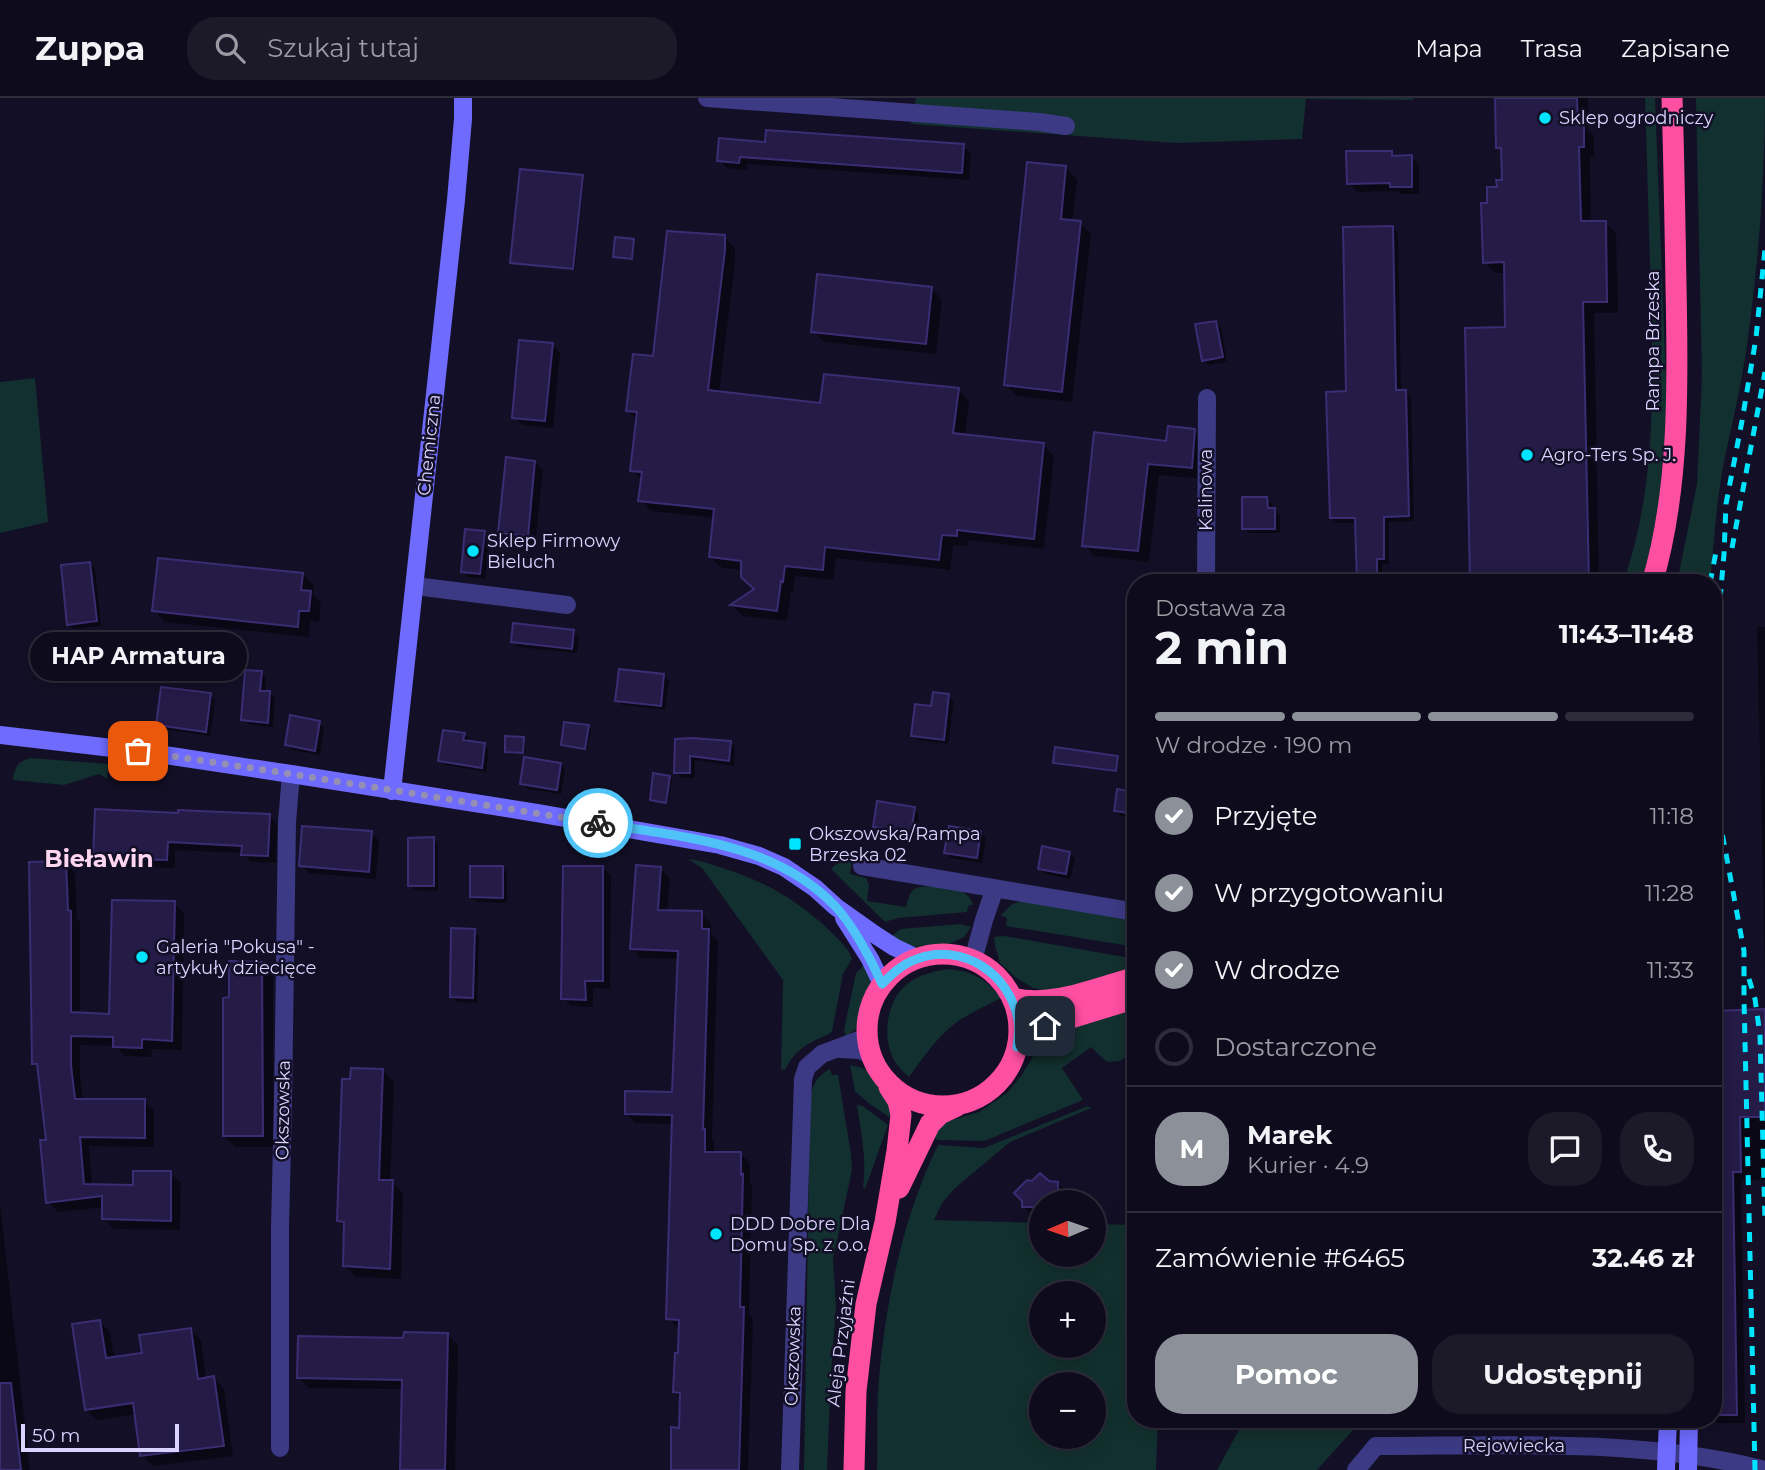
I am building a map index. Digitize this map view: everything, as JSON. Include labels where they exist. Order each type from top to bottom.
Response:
[{"type":"highway","name":"Rampa Brzeska","points":[[1654,574],[1666,519],[1676,419],[1677,317],[1672,98]]},
{"type":"highway","points":[[945,954],[972,960],[996,975],[1012,999],[1019,1023],[1017,1047],[1010,1067],[996,1084],[979,1097],[959,1105],[931,1105],[905,1097],[884,1079],[869,1046],[869,1009],[882,984],[898,969],[917,958],[945,954]]},
{"type":"highway","points":[[1012,999],[1040,1001],[1127,980]]},
{"type":"highway","points":[[1017,1047],[1033,1032],[1045,1026],[1127,1001]]},
{"type":"highway","name":"Aleja Przyjaźni","points":[[854,1470],[860,1345],[866,1304],[885,1222],[901,1115],[898,1101],[884,1079]]},
{"type":"highway","name":"Aleja Przyjaźni","points":[[885,1222],[930,1124],[940,1114],[959,1105]]},
{"type":"main road","name":"Chemiczna","points":[[392,791],[456,200],[463,98]]},
{"type":"main road","points":[[0,735],[138,751],[291,774],[628,828],[735,849],[783,867],[894,947],[917,958]]},
{"type":"main road","points":[[836,907],[868,956],[882,984]]},
{"type":"main road","points":[[1666,1461],[1668,1428]]},
{"type":"main road","points":[[1688,1463],[1689,1428]]},
{"type":"street","points":[[707,98],[1066,126]]},
{"type":"street","name":"Kalinowa","points":[[1206,574],[1207,398]]},
{"type":"street","points":[[415,586],[567,604]]},
{"type":"street","name":"Okszowska","points":[[280,1448],[284,962],[287,822],[291,774]]},
{"type":"street","points":[[862,866],[1127,910]]},
{"type":"street","points":[[972,960],[995,888]]},
{"type":"street","name":"Okszowska","points":[[790,1470],[803,1079],[807,1067],[822,1054],[869,1046]]},
{"type":"street","name":"Rejowiecka","points":[[1356,1470],[1376,1446],[1568,1446],[1666,1461]]},
{"type":"street","points":[[1666,1461],[1765,1470]]},
{"type":"green space","points":[[916,98],[1413,98],[1413,100],[1306,99],[1302,139],[1176,143],[911,124]]},
{"type":"green space","points":[[1645,98],[1655,98],[1667,406],[1659,510],[1649,556],[1643,574],[1626,574],[1642,512],[1647,477],[1652,405]]},
{"type":"green space","points":[[1696,98],[1765,98],[1760,225],[1750,320],[1721,481],[1711,574],[1679,574],[1697,484],[1702,377]]},
{"type":"green space","points":[[35,378],[48,522],[0,533],[0,382]]},
{"type":"green space","points":[[30,758],[108,764],[107,779],[99,774],[64,785],[13,780],[17,766]]},
{"type":"green space","points":[[842,858],[852,859],[850,874],[866,878],[869,885],[867,901],[906,907],[912,891],[927,887],[963,893],[973,905],[969,905],[967,912],[898,918],[885,922],[831,869]]},
{"type":"green space","points":[[688,859],[740,874],[780,893],[817,919],[842,943],[852,959],[843,974],[832,1031],[798,1052],[785,1070],[781,1069],[783,980],[702,868]]},
{"type":"green space","points":[[1024,902],[1127,919],[1127,946],[1006,926],[1007,918],[1001,915],[1011,905]]},
{"type":"green space","points":[[960,924],[971,927],[964,937],[949,944],[918,947],[903,945],[892,936],[901,929]]},
{"type":"green space","points":[[1004,936],[1127,957],[1127,971],[1051,991],[1033,988],[1015,977],[1000,963],[994,937]]},
{"type":"green space","points":[[865,964],[870,984],[858,1028],[846,1036],[844,1030],[856,973]]},
{"type":"green space","points":[[947,969],[977,977],[1001,998],[966,1016],[946,1031],[909,1077],[895,1062],[889,1048],[887,1030],[893,1003],[902,989],[912,981],[923,975]]},
{"type":"green space","points":[[1127,1011],[1127,1056],[1120,1061],[1107,1062],[1091,1047],[1062,1068],[1083,1100],[984,1141],[938,1140],[930,1136],[942,1123],[979,1112],[1007,1093],[1043,1040]]},
{"type":"green space","points":[[850,1065],[876,1077],[885,1092],[894,1120],[855,1091]]},
{"type":"green space","points":[[830,1069],[832,1075],[838,1075],[852,1170],[833,1259],[836,1307],[827,1470],[804,1470],[810,1101],[816,1082]]},
{"type":"green space","points":[[857,1105],[863,1106],[888,1125],[865,1189],[863,1146]]},
{"type":"green space","points":[[1088,1106],[1091,1108],[1010,1142],[955,1188],[942,1203],[934,1220],[1029,1223],[1029,1267],[1106,1267],[1106,1224],[1127,1225],[1127,1428],[1158,1428],[1156,1470],[877,1470],[878,1390],[886,1319],[898,1259],[926,1172],[938,1145],[984,1148]]},
{"type":"green space","points":[[1240,1428],[1355,1428],[1317,1470],[1217,1470]]},
{"type":"building","name":"Agro-Ters Sp. J.","points":[[1495,98],[1577,98],[1578,123],[1584,123],[1584,147],[1579,147],[1581,221],[1606,221],[1607,302],[1583,302],[1589,574],[1470,574],[1465,328],[1505,327],[1504,262],[1483,263],[1481,203],[1487,203],[1487,187],[1497,187],[1496,180],[1502,180],[1501,148],[1496,148]]},
{"type":"building","points":[[766,130],[964,144],[962,173],[740,157],[739,163],[717,161],[719,138],[765,142]]},
{"type":"building","points":[[1346,151],[1392,151],[1392,156],[1412,155],[1412,187],[1390,187],[1390,183],[1347,184]]},
{"type":"building","points":[[1027,162],[1066,166],[1061,219],[1081,221],[1062,392],[1004,385]]},
{"type":"building","points":[[520,169],[583,175],[573,269],[510,263]]},
{"type":"building","points":[[1393,226],[1396,390],[1406,390],[1409,516],[1384,517],[1384,559],[1377,559],[1377,574],[1357,574],[1355,518],[1330,518],[1326,392],[1346,391],[1343,227]]},
{"type":"building","points":[[667,231],[725,235],[708,390],[820,403],[824,374],[959,388],[953,433],[1044,443],[1034,539],[957,530],[957,536],[942,535],[939,560],[825,547],[823,570],[785,566],[777,611],[730,605],[754,589],[741,577],[741,561],[709,557],[714,509],[638,501],[642,472],[630,471],[637,412],[626,411],[633,354],[653,356]]},
{"type":"building","points":[[615,237],[634,239],[632,259],[613,257]]},
{"type":"building","points":[[817,274],[932,287],[926,344],[811,332]]},
{"type":"building","points":[[1216,321],[1223,357],[1202,361],[1195,324]]},
{"type":"building","points":[[519,340],[553,343],[545,421],[512,418]]},
{"type":"building","points":[[1168,426],[1195,429],[1192,468],[1148,464],[1138,551],[1082,546],[1094,432],[1166,441]]},
{"type":"building","points":[[506,457],[535,461],[528,536],[498,533]]},
{"type":"building","points":[[1242,497],[1267,497],[1268,508],[1275,508],[1275,529],[1242,529]]},
{"type":"building","name":"Sklep Firmowy Bieluch","points":[[465,529],[485,531],[480,574],[461,572]]},
{"type":"building","points":[[158,558],[303,573],[301,590],[311,591],[309,611],[299,611],[298,627],[152,611]]},
{"type":"building","points":[[90,562],[97,621],[67,625],[61,565]]},
{"type":"building","points":[[513,623],[574,630],[572,649],[511,642]]},
{"type":"building","points":[[619,669],[664,674],[661,706],[615,701]]},
{"type":"building","points":[[245,670],[262,671],[260,691],[270,691],[268,723],[241,720]]},
{"type":"building","points":[[161,687],[211,693],[206,732],[156,725]]},
{"type":"building","points":[[933,692],[949,694],[944,740],[911,736],[915,704],[931,706]]},
{"type":"building","points":[[290,715],[320,721],[315,751],[285,745]]},
{"type":"building","points":[[564,722],[589,725],[585,749],[561,745]]},
{"type":"building","points":[[443,730],[465,733],[463,740],[485,743],[482,768],[438,761]]},
{"type":"building","points":[[505,736],[524,737],[523,753],[505,752]]},
{"type":"building","points":[[675,739],[731,741],[729,761],[690,756],[690,773],[674,773]]},
{"type":"building","points":[[1055,747],[1118,756],[1116,771],[1053,763]]},
{"type":"building","points":[[524,757],[561,763],[557,790],[520,784]]},
{"type":"building","points":[[653,773],[670,776],[666,803],[650,800]]},
{"type":"building","points":[[1117,789],[1127,791],[1127,813],[1114,811]]},
{"type":"building","points":[[877,801],[915,807],[911,833],[873,827]]},
{"type":"building","points":[[95,809],[270,814],[268,856],[241,855],[242,846],[168,842],[167,860],[93,858]]},
{"type":"building","points":[[302,826],[372,831],[369,872],[299,866]]},
{"type":"building","points":[[949,826],[981,831],[977,858],[944,853]]},
{"type":"building","points":[[434,837],[434,886],[408,886],[408,838]]},
{"type":"building","points":[[1042,846],[1070,852],[1066,874],[1038,869]]},
{"type":"building","points":[[66,861],[68,910],[71,911],[71,1012],[109,1014],[112,900],[175,901],[172,1041],[142,1039],[142,1048],[113,1047],[113,1037],[71,1036],[75,1099],[145,1099],[145,1138],[80,1137],[84,1184],[133,1185],[133,1171],[171,1171],[171,1221],[102,1219],[102,1196],[46,1203],[40,1140],[46,1140],[37,1064],[32,1064],[29,862]]},
{"type":"building","points":[[636,865],[661,867],[658,910],[702,911],[702,929],[709,929],[703,1129],[705,1152],[741,1152],[741,1175],[743,1174],[740,1307],[744,1307],[739,1470],[671,1470],[671,1427],[679,1428],[680,1393],[673,1392],[679,1320],[666,1319],[672,1115],[625,1114],[625,1091],[672,1092],[678,951],[630,949]]},
{"type":"building","points":[[470,866],[503,866],[503,898],[470,897]]},
{"type":"building","points":[[563,866],[603,866],[603,981],[585,981],[586,1000],[561,999]]},
{"type":"building","points":[[451,928],[475,929],[473,998],[450,997]]},
{"type":"building","points":[[229,961],[262,962],[263,1136],[223,1136],[223,998],[229,997]]},
{"type":"building","points":[[1765,1009],[1765,1117],[1740,1117],[1741,1172],[1733,1172],[1737,1415],[1722,1415],[1722,1011]]},
{"type":"building","points":[[351,1068],[383,1069],[379,1180],[393,1180],[390,1269],[343,1266],[344,1222],[337,1221],[342,1079],[350,1079]]},
{"type":"building","points":[[1040,1173],[1049,1181],[1058,1182],[1058,1190],[1029,1190],[1029,1207],[1022,1207],[1022,1201],[1014,1193],[1027,1180],[1032,1181]]},
{"type":"building","points":[[100,1320],[106,1358],[142,1353],[139,1335],[191,1328],[198,1379],[214,1376],[224,1446],[140,1456],[133,1403],[85,1410],[72,1324]]},
{"type":"building","points":[[404,1332],[448,1333],[445,1470],[400,1470],[402,1380],[297,1378],[298,1336],[403,1338]]},
{"type":"building","points":[[0,1383],[11,1383],[21,1470],[0,1470]]},
{"type":"railway","points":[[1722,577],[1726,504],[1756,338],[1765,249]]},
{"type":"railway","points":[[1732,548],[1765,372]]},
{"type":"railway","points":[[1712,574],[1716,552]]},
{"type":"railway","points":[[1722,832],[1744,951],[1755,1470]]},
{"type":"railway","points":[[1749,979],[1760,1035],[1765,1221]]},
{"type":"way so far","points":[[138,751],[598,823]]},
{"type":"place","name":"Sklep ogrodniczy","points":[[1545,118]]},
{"type":"place","name":"Agro-Ters Sp. J.","points":[[1527,455]]},
{"type":"place","name":"Sklep Firmowy Bieluch","points":[[473,551]]},
{"type":"place","name":"HAP Armatura","points":[[138,751]]},
{"type":"place","name":"Okszowska/Rampa Brzeska 02","points":[[795,844]]},
{"type":"place","name":"Galeria \"Pokusa\" - artykuły dziecięce","points":[[142,957]]},
{"type":"place","name":"DDD Dobre Dla Domu Sp. z o.o.","points":[[716,1234]]},
{"type":"district","name":"Bieławin","points":[[99,858]]},
{"type":"route","points":[[598,823],[720,845],[759,856],[783,867],[815,888],[836,907],[877,971],[882,984],[898,969],[917,958],[945,954],[972,960],[996,975],[1012,999],[1019,1023],[1017,1047],[1033,1032],[1045,1026]]}]
